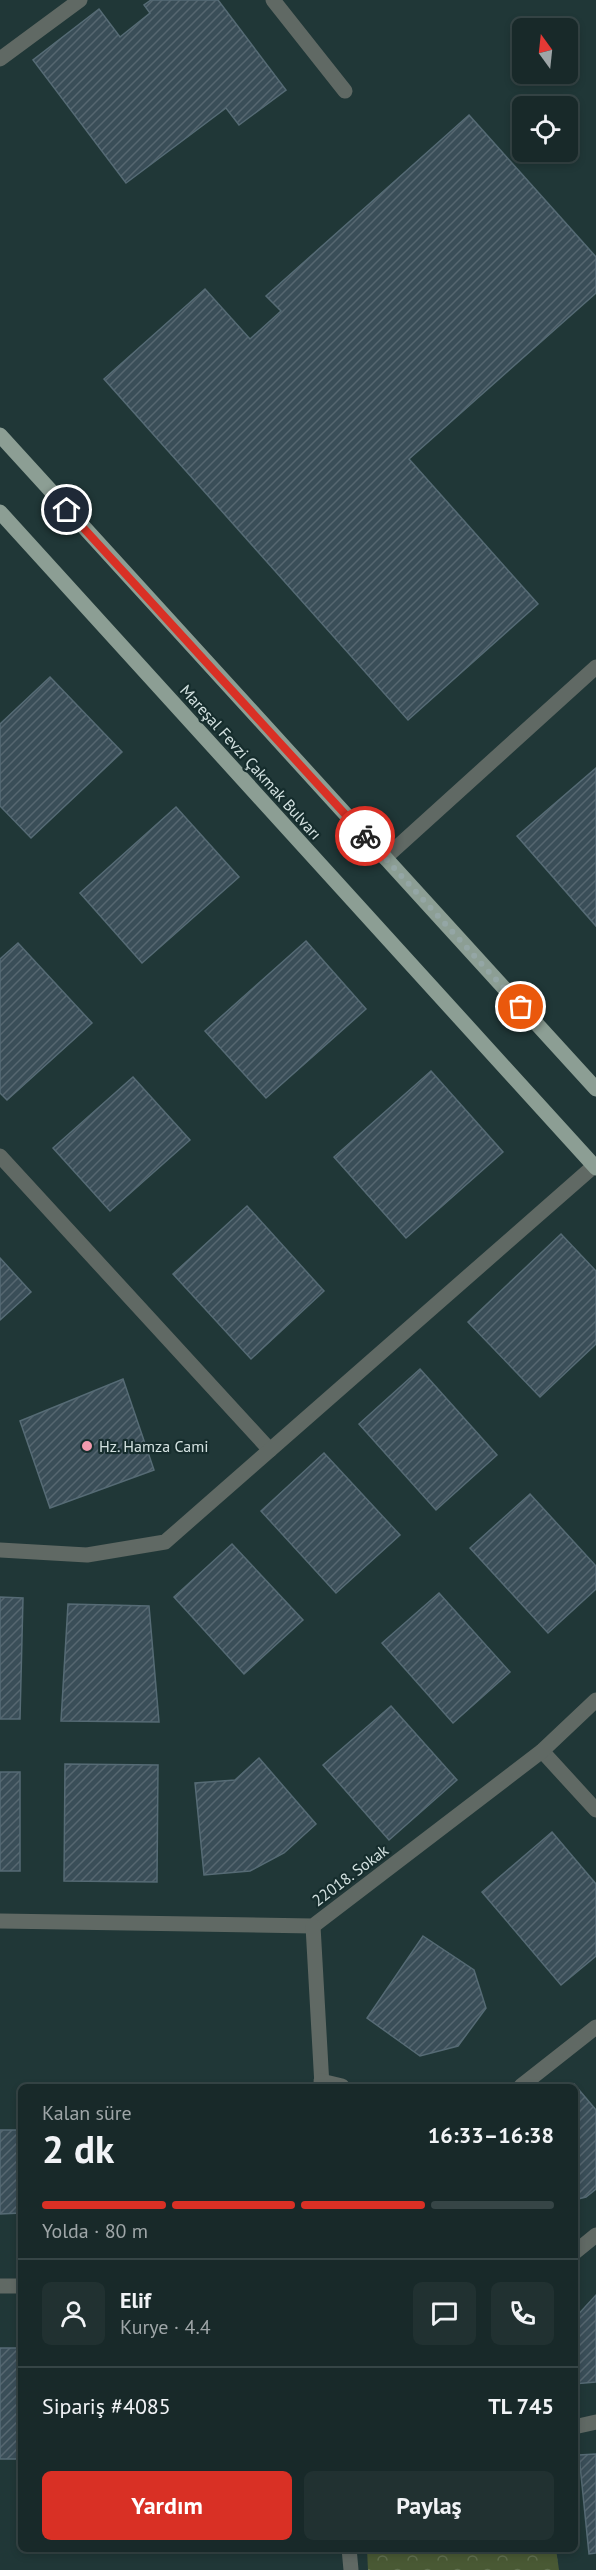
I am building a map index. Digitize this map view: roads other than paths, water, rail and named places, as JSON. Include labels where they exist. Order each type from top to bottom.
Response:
[{"type":"main road","points":[[0,435],[596,1089]]},
{"type":"main road","name":"Mareşal Fevzi Çakmak Bulvarı","points":[[0,512],[595,1167]]},
{"type":"street","points":[[0,59],[81,0]]},
{"type":"street","points":[[273,0],[345,91]]},
{"type":"street","points":[[385,858],[596,667]]},
{"type":"street","points":[[0,1156],[270,1450]]},
{"type":"street","points":[[0,1550],[87,1555],[165,1542],[595,1167]]},
{"type":"street","name":"22018. Sokak","points":[[0,1922],[313,1926],[542,1751],[596,1700]]},
{"type":"street","points":[[542,1751],[596,1810]]},
{"type":"street","points":[[313,1926],[322,2084]]},
{"type":"street","points":[[524,2084],[596,2027]]},
{"type":"street","points":[[578,2250],[596,2235]]},
{"type":"street","points":[[0,2286],[18,2286]]},
{"type":"street","points":[[578,2426],[596,2422]]},
{"type":"street","points":[[349,2552],[351,2570]]},
{"type":"place","name":"Hz. Hamza Cami","points":[[87,1446]]}]
